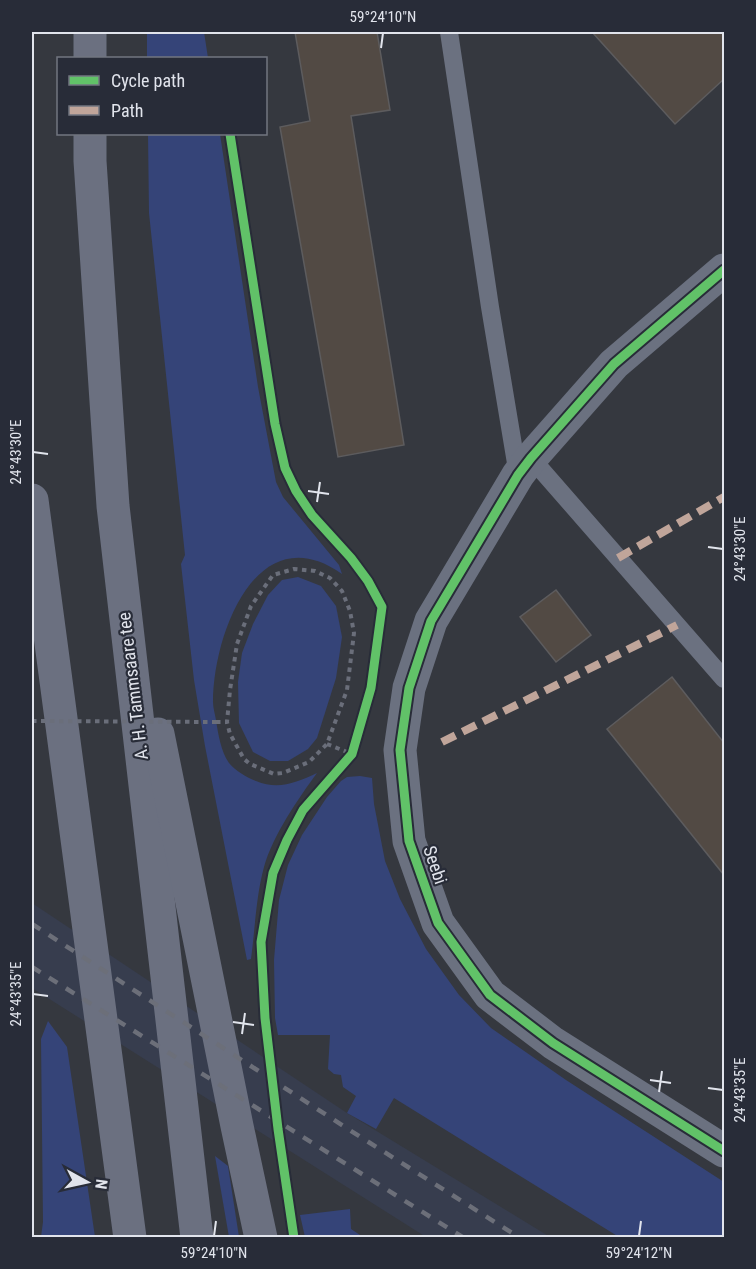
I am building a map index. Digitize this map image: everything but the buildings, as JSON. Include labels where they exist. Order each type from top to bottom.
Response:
[{"type":"main road","points":[[90,32],[90,57]]},
{"type":"main road","name":"A. H. Tammsaare tee","points":[[90,135],[112,506],[197,1238]]},
{"type":"main road","points":[[32,500],[32,537]]},
{"type":"main road","points":[[112,506],[261,1238]]},
{"type":"main road","points":[[32,507],[130,1238]]},
{"type":"street","name":"Seebi","points":[[724,270],[614,364],[524,467],[431,621],[409,688],[400,750],[409,840],[438,922],[489,995],[553,1043],[724,1151]]},
{"type":"lane","points":[[449,32],[490,307],[524,467],[724,679]]},
{"type":"path","points":[[294,569],[315,571],[330,578],[342,591],[350,611],[354,633],[347,690],[327,744],[309,762],[283,773],[274,774],[244,759],[230,734],[227,722],[237,644],[250,606],[273,575],[294,569]]},
{"type":"path","points":[[32,722],[227,722]]},
{"type":"path","points":[[345,762],[352,754],[355,743]]},
{"type":"shaded area","points":[[147,32],[204,32],[208,57],[147,57]]},
{"type":"shaded area","points":[[148,135],[220,135],[258,387],[276,482],[283,497],[339,565],[342,574],[312,560],[286,559],[264,570],[246,590],[231,616],[221,645],[215,675],[213,704],[220,742],[229,763],[249,778],[272,785],[294,782],[317,773],[287,818],[268,855],[259,889],[251,959],[247,960],[194,680],[181,564],[185,555],[149,213]]},
{"type":"shaded area","points":[[298,577],[321,586],[336,606],[342,637],[336,678],[317,738],[308,749],[288,761],[270,761],[253,752],[239,723],[238,682],[242,653],[253,624],[268,595],[282,580]]},
{"type":"shaded area","points":[[347,777],[372,778],[374,804],[385,861],[400,899],[426,949],[459,995],[491,1028],[566,1080],[724,1182],[724,1237],[619,1237],[394,1098],[376,1129],[347,1113],[356,1096],[343,1087],[341,1075],[334,1074],[328,1069],[330,1035],[278,1035],[275,1018],[274,960],[279,900],[288,865],[302,835],[327,797]]},
{"type":"shaded area","points":[[32,903],[347,1113],[550,1237],[426,1237],[32,988]]},
{"type":"shaded area","points":[[48,1021],[67,1047],[95,1237],[41,1237],[43,1222],[41,1039]]},
{"type":"shaded area","points":[[215,1156],[228,1166],[239,1237],[229,1237]]},
{"type":"shaded area","points":[[350,1209],[351,1229],[363,1237],[305,1237],[300,1215]]},
{"type":"railway","points":[[32,924],[520,1238]]},
{"type":"railway","points":[[32,967],[464,1238]]},
{"type":"marked path","points":[[618,558],[724,497]]},
{"type":"marked path","points":[[442,742],[677,625]]},
{"type":"cycle path","points":[[230,135],[275,424],[285,468],[296,491],[312,515],[351,558],[368,581],[382,607],[371,688],[352,754],[303,810],[287,840],[273,873],[261,942],[265,1018],[294,1238]]},
{"type":"cycle path","points":[[724,270],[614,364],[518,475],[431,621],[409,688],[400,750],[409,841],[438,923],[490,995],[553,1043],[724,1151]]}]
